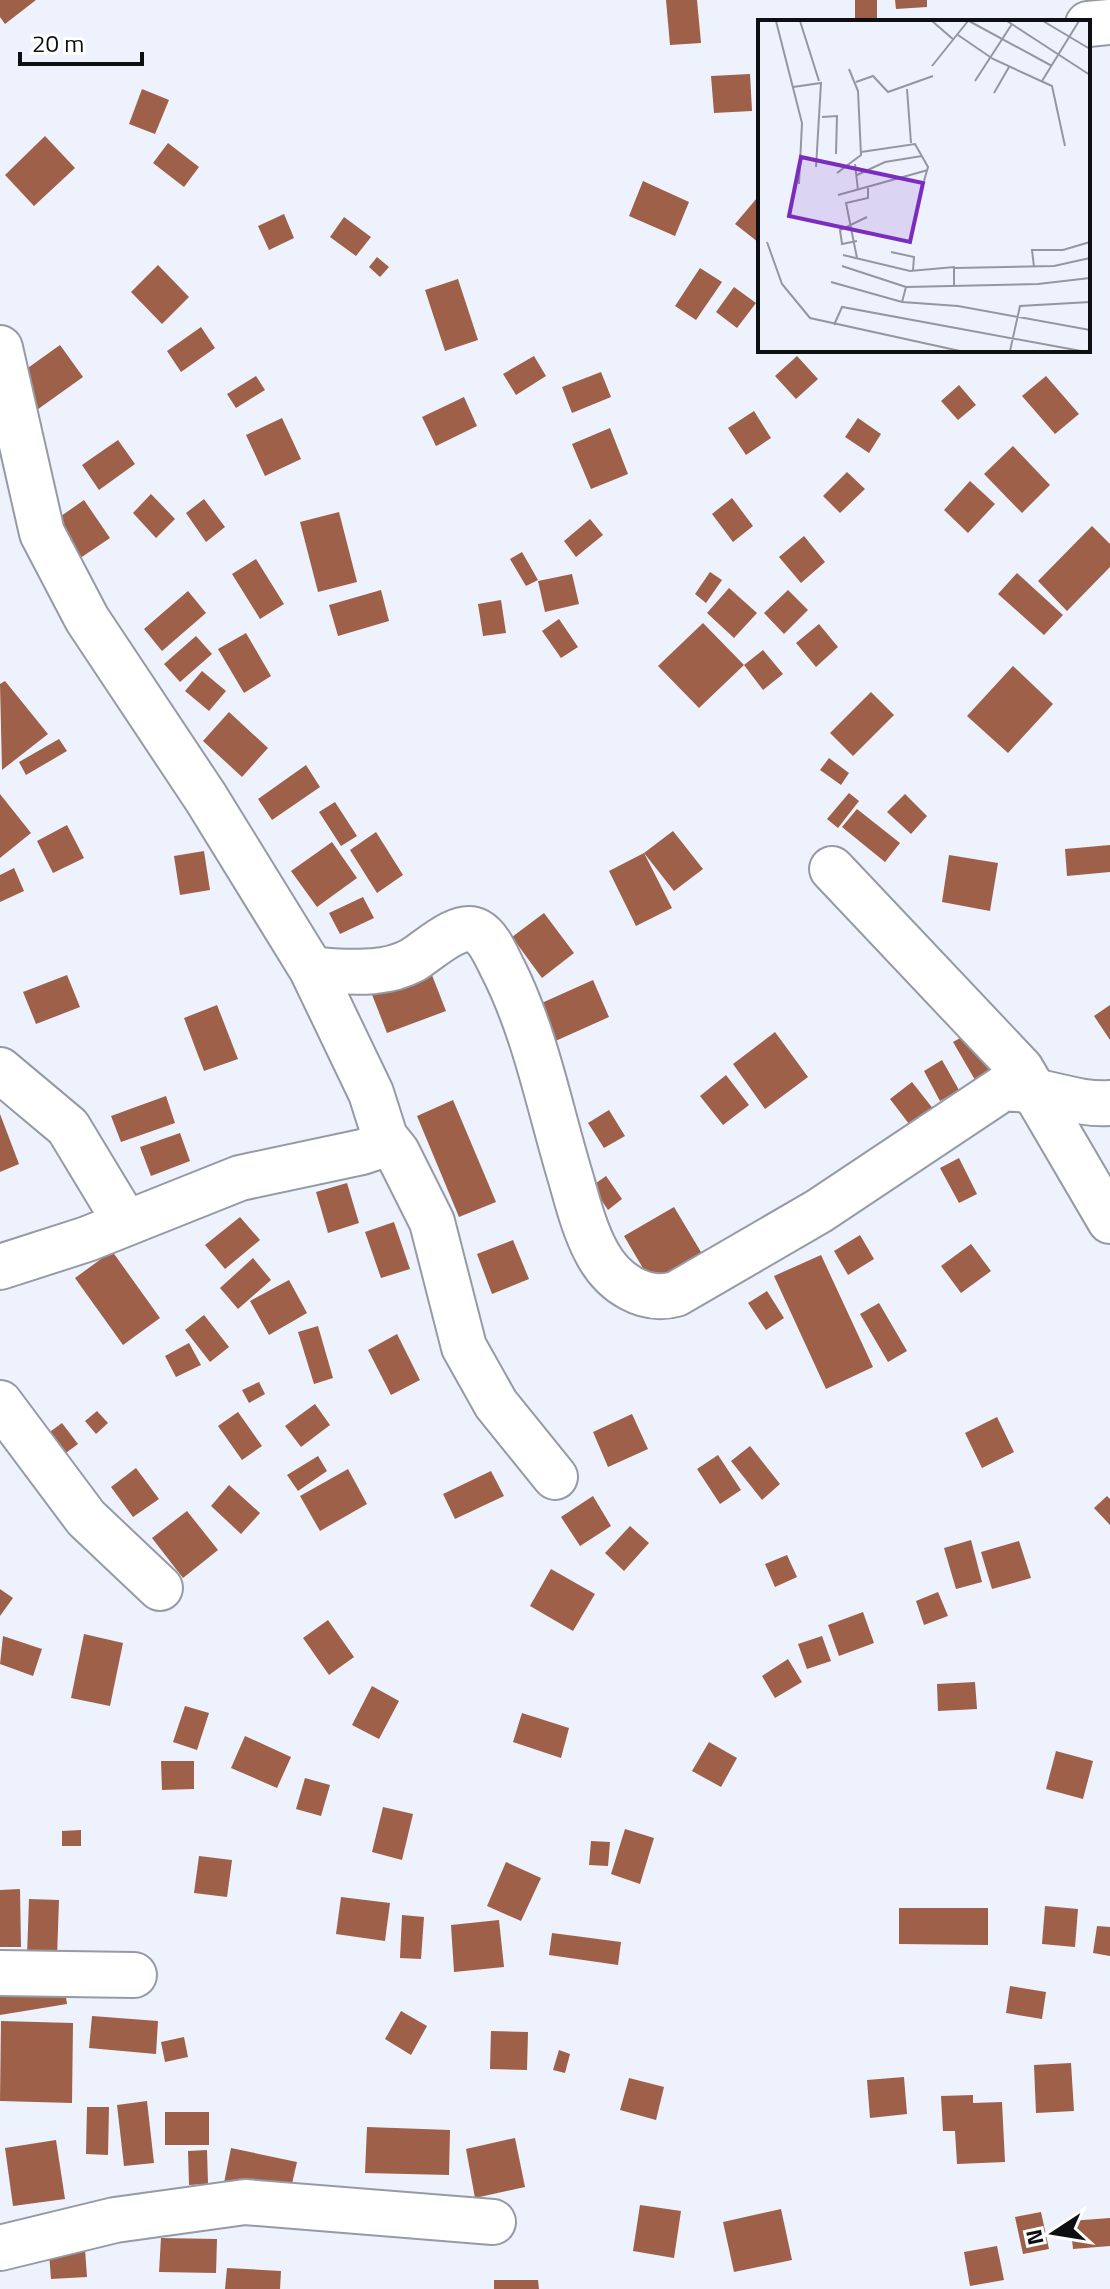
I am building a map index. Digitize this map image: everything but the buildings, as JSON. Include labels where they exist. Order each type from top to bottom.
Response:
[{"type":"street","points":[[1090,24],[1110,22]]},
{"type":"street","points":[[0,348],[42,533],[87,619],[206,798],[312,970],[371,1093],[385,1137],[397,1152],[432,1222],[464,1347],[496,1404],[555,1477]]},
{"type":"street","points":[[832,869],[996,1041],[1037,1093],[1110,1221]]},
{"type":"street","points":[[312,970],[382,971],[414,959],[462,930],[476,930],[485,937],[511,986],[530,1038],[580,1209],[598,1255],[616,1277],[641,1294],[658,1299],[676,1294],[819,1211],[990,1095],[1016,1088],[1087,1105],[1110,1103]]},
{"type":"street","points":[[0,1070],[68,1127],[126,1223]]},
{"type":"street","points":[[0,1267],[126,1223],[240,1178],[362,1152],[377,1147],[385,1137]]},
{"type":"street","points":[[0,1403],[86,1518],[160,1588]]},
{"type":"street","points":[[0,1973],[134,1975]]},
{"type":"street","points":[[0,2248],[115,2220],[245,2202],[493,2222]]}]
